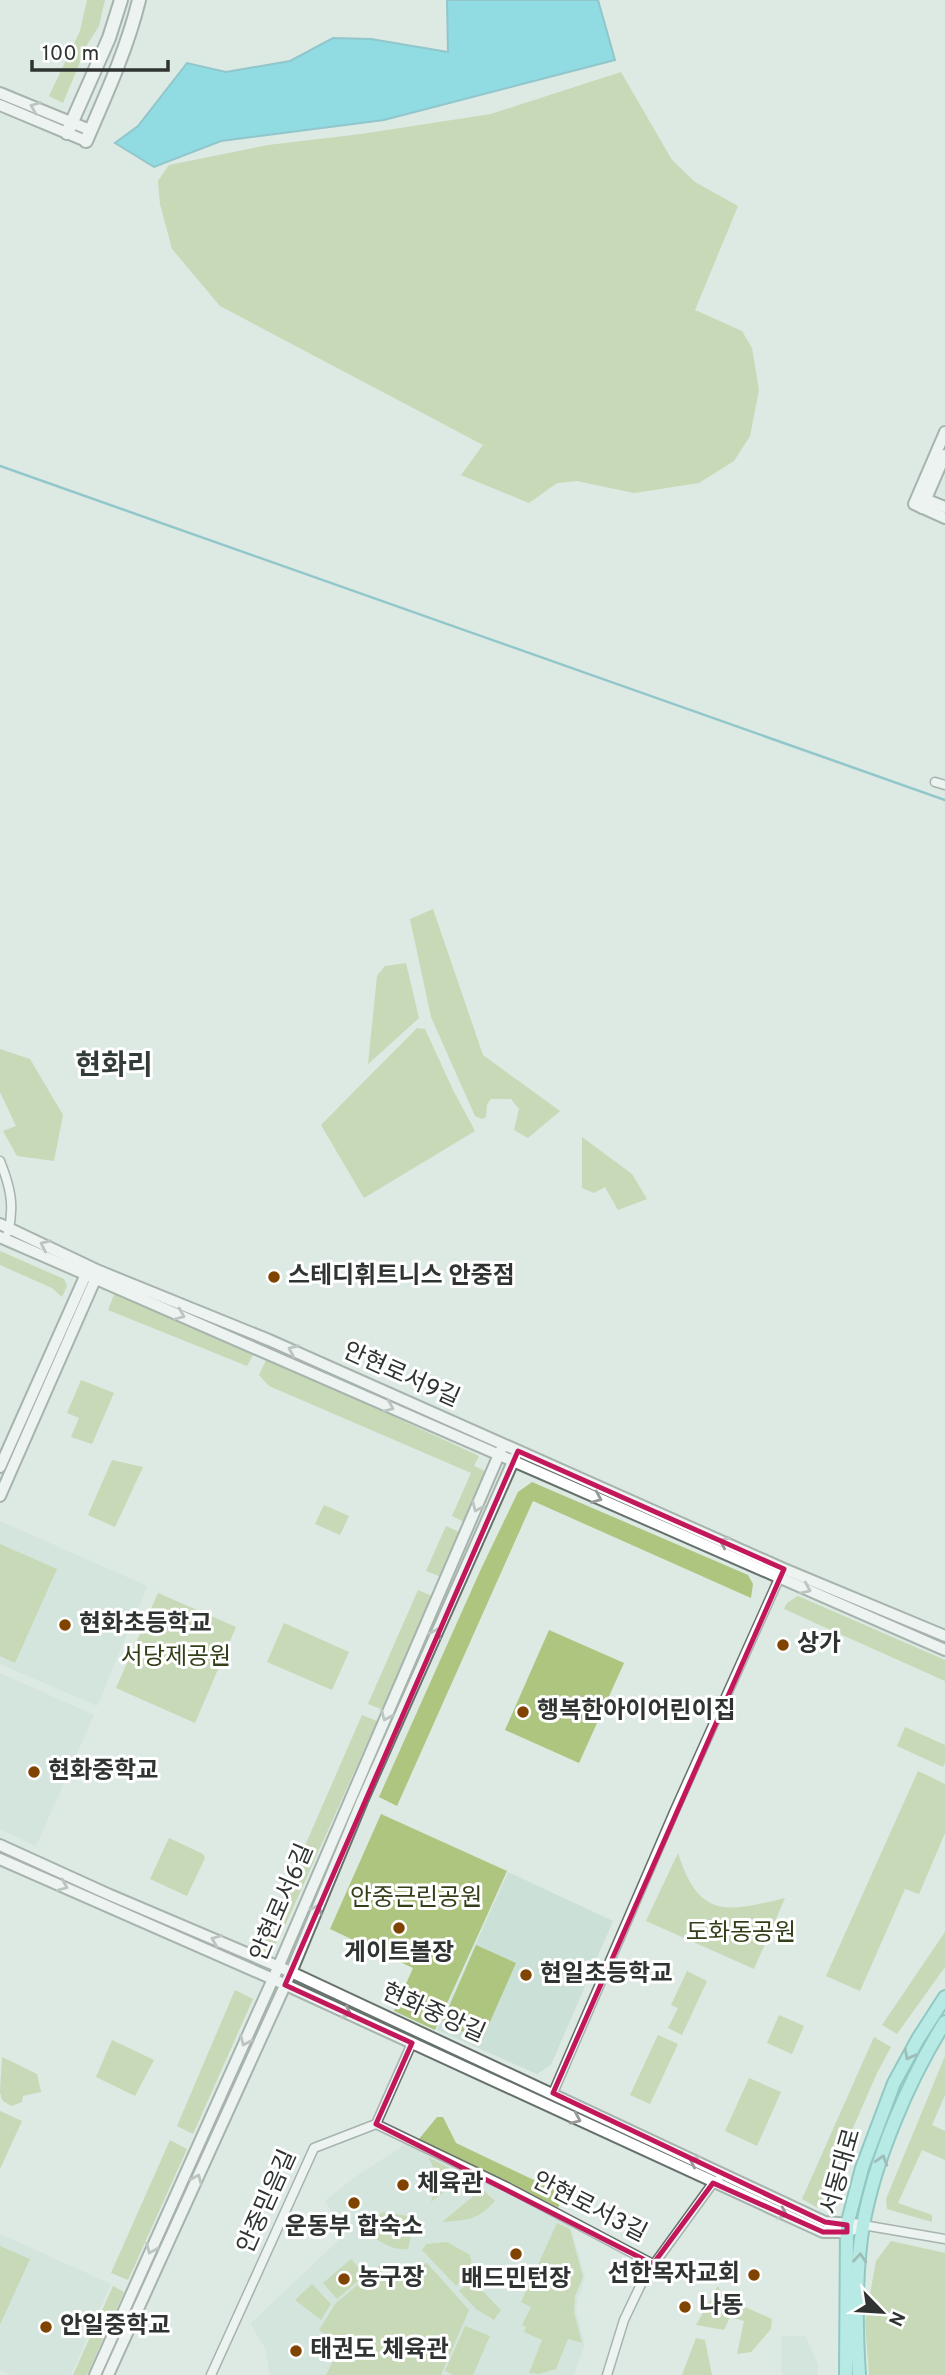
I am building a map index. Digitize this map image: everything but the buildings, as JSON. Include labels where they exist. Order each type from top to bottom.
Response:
[{"type":"main road","points":[[69,127],[109,38],[121,0]]},
{"type":"main road","points":[[88,136],[107,94],[139,0]]},
{"type":"main road","name":"서동대로","points":[[846,2375],[847,2228],[872,2136],[894,2083],[945,1997]]},
{"type":"main road","name":"서동대로","points":[[859,2375],[856,2307],[863,2225],[892,2128],[912,2082],[945,2022]]},
{"type":"street","points":[[0,93],[88,136]]},
{"type":"street","points":[[0,105],[69,127]]},
{"type":"street","points":[[920,502],[945,432]]},
{"type":"street","points":[[920,502],[945,455]]},
{"type":"street","points":[[920,502],[945,507]]},
{"type":"street","points":[[920,502],[945,518]]},
{"type":"street","points":[[935,782],[945,785]]},
{"type":"street","points":[[0,1161],[10,1186],[13,1213],[4,1232],[499,1456],[515,1457]]},
{"type":"street","points":[[0,1467],[92,1273]]},
{"type":"street","points":[[0,1496],[92,1273]]},
{"type":"street","name":"안현로서9길","points":[[92,1273],[269,1340],[504,1444],[515,1457],[782,1573],[945,1636]]},
{"type":"street","name":"안현로서6길","points":[[95,2375],[273,1979],[504,1444]]},
{"type":"street","name":"안현로서6길","points":[[108,2375],[291,1972],[362,1801],[515,1457]]},
{"type":"street","points":[[548,2106],[675,1810],[782,1573],[945,1650]]},
{"type":"street","name":"현화중앙길","points":[[0,1845],[278,1966],[727,2177],[825,2222],[847,2228]]},
{"type":"street","points":[[0,1859],[273,1979],[823,2232],[863,2225],[945,2239]]},
{"type":"street","points":[[376,2124],[412,2043]]},
{"type":"street","name":"안현로서3길","points":[[376,2124],[507,2187],[653,2264]]},
{"type":"street","name":"안중믿음길","points":[[211,2375],[314,2148],[376,2124]]},
{"type":"street","points":[[713,2183],[727,2177]]},
{"type":"street","name":"안현로서3길","points":[[607,2375],[624,2320],[653,2264],[713,2183]]},
{"type":"highlighted area","points":[[518,1451],[784,1569],[553,2093],[825,2222],[847,2225],[847,2232],[823,2232],[713,2183],[653,2264],[376,2124],[412,2043],[285,1985]]},
{"type":"shaded area","name":"현화초등학교","points":[[0,1521],[147,1586],[97,1706],[0,1664]]},
{"type":"shaded area","name":"현화중학교","points":[[0,1673],[94,1715],[36,1846],[0,1829]]},
{"type":"shaded area","name":"현일초등학교","points":[[508,1872],[613,1921],[551,2065],[537,2074],[437,2030]]},
{"type":"shaded area","points":[[406,2144],[571,2227],[585,2277],[576,2312],[585,2344],[574,2375],[270,2375],[265,2348],[251,2323],[340,2239],[337,2220],[325,2201],[355,2177]]},
{"type":"shaded area","name":"안일중학교","points":[[0,2234],[111,2284],[71,2375],[10,2375],[0,2370]]},
{"type":"shaded area","points":[[781,2336],[805,2336],[818,2365],[817,2375],[782,2375]]},
{"type":"green space","points":[[87,0],[105,0],[99,26],[87,45],[63,103],[49,96],[80,31]]},
{"type":"green space","points":[[621,72],[672,160],[695,182],[738,206],[695,310],[742,331],[752,348],[759,390],[750,436],[734,461],[699,483],[634,493],[577,481],[557,483],[529,503],[461,475],[483,445],[220,306],[172,249],[160,204],[158,181],[169,165],[268,145],[491,114]]},
{"type":"green space","points":[[433,909],[483,1055],[560,1111],[528,1138],[514,1130],[519,1109],[511,1099],[491,1099],[487,1104],[486,1117],[482,1119],[475,1116],[431,1017],[410,919]]},
{"type":"green space","points":[[406,963],[419,1018],[368,1064],[377,976],[385,966]]},
{"type":"green space","points":[[417,1028],[425,1029],[475,1131],[364,1198],[321,1125]]},
{"type":"green space","points":[[0,1049],[30,1059],[63,1115],[54,1161],[17,1156],[3,1131],[16,1126],[0,1092]]},
{"type":"green space","points":[[582,1137],[632,1174],[647,1199],[618,1210],[605,1187],[594,1193],[582,1188]]},
{"type":"green space","points":[[0,1251],[64,1279],[67,1286],[62,1297],[52,1288],[0,1265]]},
{"type":"green space","points":[[115,1292],[254,1353],[247,1366],[108,1310]]},
{"type":"green space","points":[[267,1358],[479,1456],[474,1466],[487,1472],[464,1522],[452,1516],[471,1473],[269,1386],[259,1375]]},
{"type":"green space","points":[[81,1380],[114,1393],[92,1444],[71,1437],[79,1418],[67,1413]]},
{"type":"green space","points":[[112,1460],[143,1467],[115,1527],[88,1515]]},
{"type":"green space","points":[[532,1482],[748,1575],[753,1584],[751,1598],[533,1501],[397,1806],[379,1797],[518,1492]]},
{"type":"green space","points":[[324,1505],[349,1516],[340,1535],[315,1524]]},
{"type":"green space","points":[[446,1526],[459,1532],[439,1576],[426,1571]]},
{"type":"green space","points":[[0,1544],[57,1569],[15,1663],[0,1656]]},
{"type":"green space","points":[[418,1590],[432,1596],[383,1710],[368,1704]]},
{"type":"green space","name":"서당제공원","points":[[158,1593],[236,1627],[195,1723],[116,1688]]},
{"type":"green space","points":[[798,1596],[945,1660],[945,1681],[784,1609],[787,1603]]},
{"type":"green space","points":[[284,1623],[349,1652],[332,1690],[267,1662]]},
{"type":"green space","points":[[549,1630],[624,1663],[579,1763],[505,1730]]},
{"type":"green space","points":[[362,1715],[377,1721],[280,1937],[267,1953],[260,1949]]},
{"type":"green space","points":[[905,1727],[945,1745],[943,1767],[897,1746]]},
{"type":"green space","points":[[918,1771],[945,1784],[945,1833],[919,1894],[905,1889],[860,1991],[826,1976]]},
{"type":"green space","name":"안중근린공원","points":[[381,1814],[507,1871],[435,2030],[394,2011],[413,1968],[330,1929]]},
{"type":"green space","points":[[169,1838],[203,1854],[205,1858],[187,1896],[150,1879]]},
{"type":"green space","name":"도화동공원","points":[[678,1853],[686,1875],[696,1890],[706,1900],[718,1906],[732,1908],[785,1898],[754,1969],[646,1921]]},
{"type":"green space","points":[[945,1932],[945,1967],[897,2034],[882,2025]]},
{"type":"green space","points":[[476,1945],[516,1963],[482,2040],[442,2023]]},
{"type":"green space","points":[[687,1971],[707,1981],[682,2035],[668,2028],[678,2008],[671,2005]]},
{"type":"green space","points":[[235,1990],[253,1999],[193,2134],[177,2126]]},
{"type":"green space","points":[[779,2015],[804,2026],[792,2054],[767,2043]]},
{"type":"green space","points":[[658,2035],[678,2044],[650,2104],[630,2095]]},
{"type":"green space","points":[[874,2037],[891,2047],[818,2208],[802,2199]]},
{"type":"green space","points":[[112,2040],[154,2060],[135,2096],[96,2077]]},
{"type":"green space","points":[[945,2056],[945,2095],[932,2125],[945,2131],[945,2160],[922,2150],[898,2203],[932,2215],[932,2222],[887,2209],[886,2199]]},
{"type":"green space","points":[[2,2057],[37,2074],[41,2092],[23,2096],[22,2102],[11,2106],[2,2100]]},
{"type":"green space","points":[[749,2078],[781,2092],[757,2146],[725,2131]]},
{"type":"green space","points":[[0,2111],[22,2121],[0,2169]]},
{"type":"green space","points":[[437,2117],[443,2117],[456,2143],[557,2191],[560,2204],[557,2209],[419,2139]]},
{"type":"green space","points":[[170,2140],[187,2149],[128,2280],[111,2273]]},
{"type":"green space","points":[[428,2157],[465,2176],[431,2202],[438,2176]]},
{"type":"green space","points":[[482,2189],[495,2201],[483,2212],[466,2219],[442,2222]]},
{"type":"green space","points":[[382,2212],[415,2217],[408,2249],[386,2244],[366,2231]]},
{"type":"green space","points":[[557,2223],[570,2229],[583,2277],[575,2296],[574,2312],[582,2343],[568,2339],[556,2369],[539,2374],[529,2373],[542,2340],[524,2332],[526,2327],[522,2325],[531,2307],[521,2302]]},
{"type":"green space","points":[[891,2241],[945,2253],[945,2375],[869,2375],[865,2322],[876,2261]]},
{"type":"green space","points":[[447,2242],[470,2255],[473,2270],[456,2286],[422,2250],[426,2244]]},
{"type":"green space","points":[[0,2246],[30,2259],[0,2325]]},
{"type":"green space","name":"농구장","points":[[351,2259],[365,2275],[337,2299],[323,2283]]},
{"type":"green space","points":[[383,2263],[410,2268],[427,2263],[469,2310],[441,2375],[326,2375],[341,2345],[319,2330],[335,2304]]},
{"type":"green space","points":[[472,2280],[501,2310],[494,2320],[476,2309],[459,2291]]},
{"type":"green space","points":[[312,2284],[331,2304],[321,2320],[295,2300]]},
{"type":"green space","points":[[113,2286],[124,2292],[87,2375],[73,2375]]},
{"type":"green space","points":[[718,2286],[723,2297],[772,2319],[771,2329],[751,2352],[737,2354],[744,2321],[730,2317],[724,2330],[696,2325]]},
{"type":"green space","points":[[465,2326],[490,2336],[473,2375],[453,2375],[445,2371]]},
{"type":"green space","points":[[696,2338],[705,2340],[712,2375],[682,2375]]},
{"type":"water","points":[[447,0],[598,0],[615,60],[384,120],[221,141],[154,167],[115,143],[138,126],[187,63],[226,72],[290,61],[333,38],[371,39],[448,52]]},
{"type":"waterway","points":[[0,466],[945,800]]},
{"type":"place","name":"스테디휘트니스 안중점","points":[[274,1277]]},
{"type":"place","name":"현화초등학교","points":[[65,1625]]},
{"type":"place","name":"상가","points":[[783,1645]]},
{"type":"place","name":"행복한아이어린이집","points":[[523,1712]]},
{"type":"place","name":"현화중학교","points":[[34,1772]]},
{"type":"place","name":"게이트볼장","points":[[399,1928]]},
{"type":"place","name":"현일초등학교","points":[[526,1975]]},
{"type":"place","name":"체육관","points":[[403,2185]]},
{"type":"place","name":"운동부 합숙소","points":[[354,2203]]},
{"type":"place","name":"배드민턴장","points":[[516,2254]]},
{"type":"place","name":"선한목자교회","points":[[754,2275]]},
{"type":"place","name":"농구장","points":[[344,2279]]},
{"type":"place","name":"나동","points":[[685,2307]]},
{"type":"place","name":"안일중학교","points":[[46,2327]]},
{"type":"place","name":"태권도 체육관","points":[[296,2351]]},
{"type":"district","name":"현화리","points":[[114,1067]]}]
